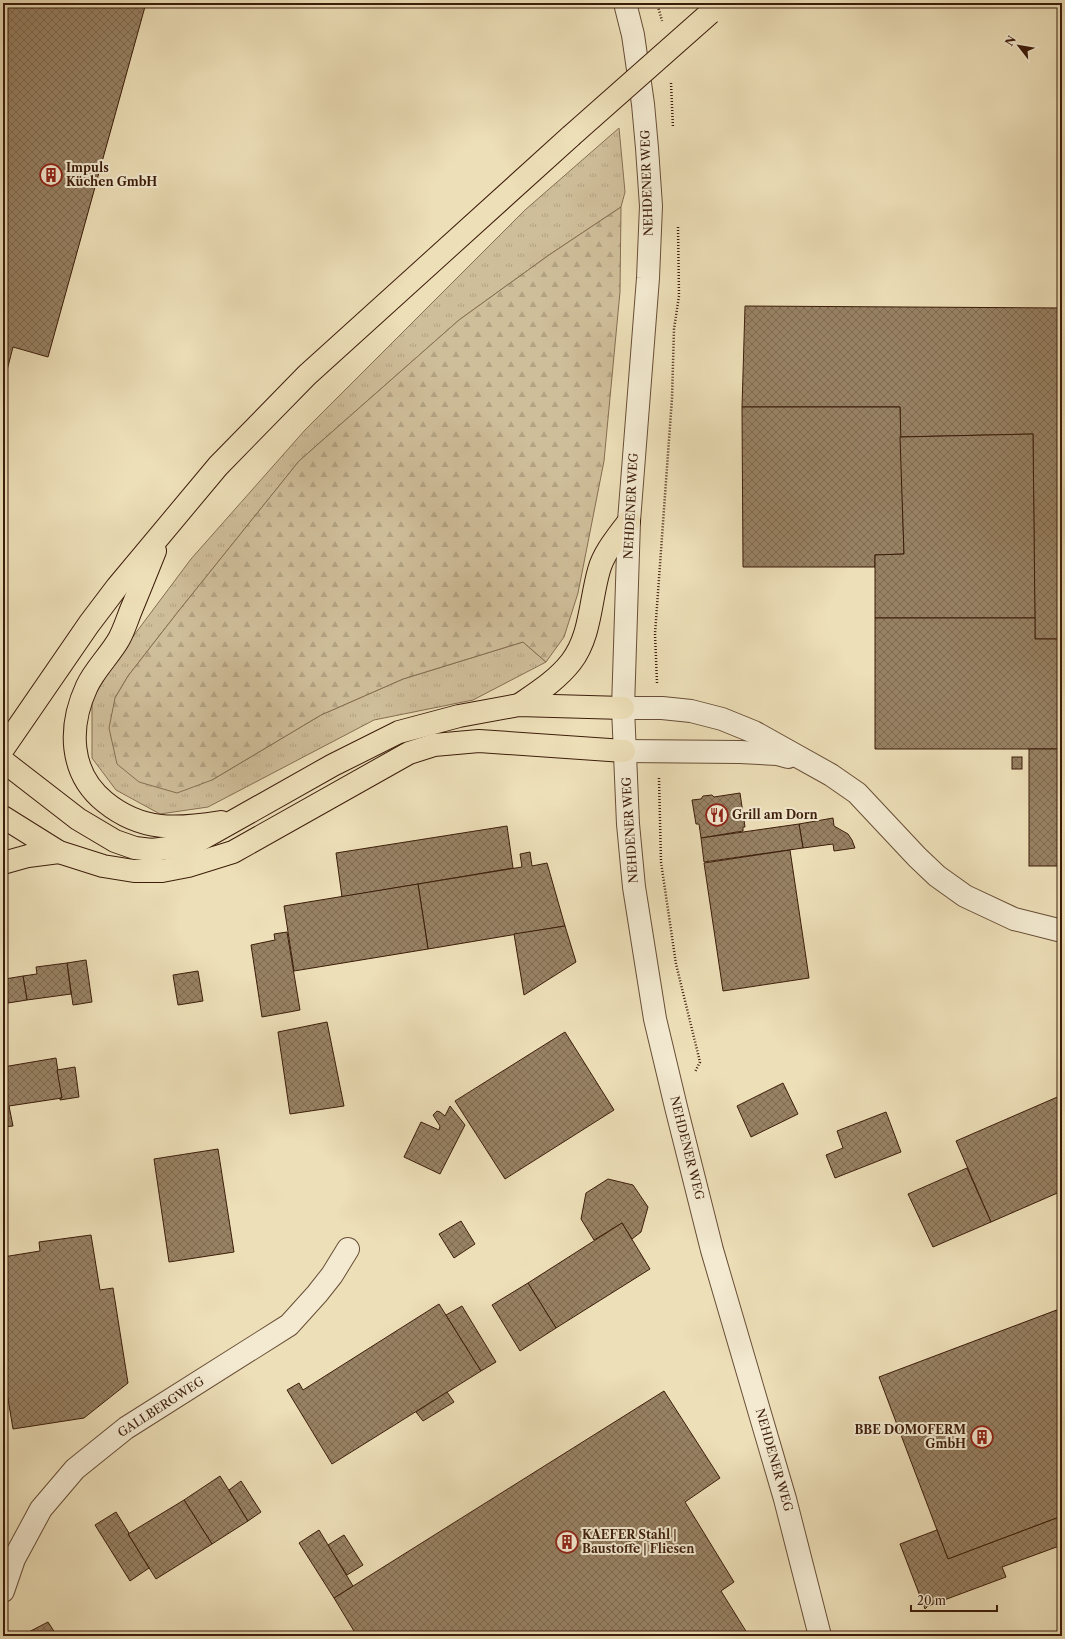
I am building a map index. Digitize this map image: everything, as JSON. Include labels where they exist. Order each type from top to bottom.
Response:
[{"type":"main road","points":[[3,749],[89,624],[117,587],[218,466],[307,374],[571,136],[716,8]]},
{"type":"main road","points":[[519,705],[557,678],[572,661],[583,640],[589,619],[599,569],[611,546],[629,521]]},
{"type":"main road","points":[[162,532],[119,639],[87,686],[77,714],[74,734],[75,754],[84,779],[98,796],[114,809],[133,820],[150,825],[185,827],[235,820]]},
{"type":"main road","points":[[3,761],[78,819],[115,841],[135,848],[152,850],[191,845],[357,752],[400,732],[459,716],[519,705],[623,708]]},
{"type":"main road","points":[[3,817],[60,852],[103,866],[134,871],[162,871],[202,862],[233,852],[409,753],[434,745],[479,741],[624,751]]},
{"type":"main road","points":[[3,863],[28,856],[60,852]]},
{"type":"street","name":"NEHDENER WEG","points":[[625,3],[633,35],[643,104],[650,206],[648,278],[629,521],[623,708],[628,824],[634,887],[655,1019],[676,1107],[712,1250],[786,1499],[820,1636]]},
{"type":"street","points":[[623,708],[657,708],[692,711],[722,719],[754,732],[801,760],[830,775],[858,794],[917,857],[937,876],[965,896],[1014,919],[1062,931]]},
{"type":"street","points":[[624,751],[740,752],[777,754],[801,760]]},
{"type":"street","name":"GALLBERGWEG","points":[[3,1591],[14,1559],[41,1510],[75,1469],[126,1428],[289,1325],[328,1280],[348,1249]]},
{"type":"path","points":[[657,3],[663,24]]},
{"type":"path","points":[[670,80],[674,130]]},
{"type":"path","points":[[657,708],[655,634],[672,398],[674,329],[679,296],[678,224]]},
{"type":"path","points":[[658,751],[661,862],[676,964],[700,1062],[676,1107]]},
{"type":"green space","points":[[619,128],[625,192],[621,207],[549,255],[459,320],[299,461],[128,676],[115,698],[212,780],[321,715],[403,679],[523,642],[546,662],[473,700],[374,720],[208,807],[160,814],[116,790],[92,758],[92,700],[117,658],[191,559],[305,430],[525,210]]},
{"type":"green space","points":[[621,207],[620,292],[604,461],[578,593],[564,637],[546,662],[523,642],[403,679],[321,715],[212,780],[177,793],[139,782],[117,764],[109,728],[115,698],[128,676],[299,461],[459,320],[549,255]]},
{"type":"building","name":"Impuls Küchen GmbH","points":[[3,3],[146,3],[48,357],[13,347],[4,382],[3,382]]},
{"type":"building","points":[[745,306],[1062,308],[1062,639],[1035,639],[1033,434],[900,437],[900,407],[742,407]]},
{"type":"building","points":[[742,407],[900,407],[904,554],[875,555],[875,567],[743,567]]},
{"type":"building","points":[[1033,434],[1035,618],[875,618],[875,555],[904,554],[900,437]]},
{"type":"building","points":[[875,618],[1035,618],[1035,639],[1062,639],[1062,749],[875,749]]},
{"type":"building","points":[[1029,749],[1062,749],[1062,866],[1029,866]]},
{"type":"building","points":[[1012,757],[1022,757],[1022,769],[1012,769]]},
{"type":"building","points":[[740,793],[745,827],[743,827],[743,831],[701,838],[699,824],[696,824],[692,800],[701,799],[703,796],[712,795],[714,797]]},
{"type":"building","points":[[833,818],[834,826],[848,834],[855,848],[834,851],[833,844],[803,848],[799,824]]},
{"type":"building","points":[[799,824],[803,848],[704,862],[701,838]]},
{"type":"building","points":[[507,826],[513,868],[342,897],[336,853]]},
{"type":"building","points":[[790,850],[809,978],[723,991],[704,863]]},
{"type":"building","points":[[530,852],[532,866],[547,863],[565,926],[428,949],[418,884],[522,867],[520,854]]},
{"type":"building","points":[[418,884],[428,949],[294,971],[284,906]]},
{"type":"building","points":[[565,926],[576,962],[524,995],[514,934]]},
{"type":"building","points":[[287,932],[300,1010],[262,1017],[251,945],[275,940],[274,934]]},
{"type":"building","points":[[86,960],[92,1002],[73,1005],[67,963]]},
{"type":"building","points":[[67,963],[71,994],[27,1000],[23,976],[37,974],[36,967]]},
{"type":"building","points":[[198,971],[203,1001],[178,1005],[173,975]]},
{"type":"building","points":[[23,976],[27,1000],[8,1003],[5,979]]},
{"type":"building","points":[[327,1022],[344,1106],[290,1114],[278,1032]]},
{"type":"building","points":[[565,1032],[614,1110],[505,1179],[455,1101]]},
{"type":"building","points":[[56,1058],[62,1098],[9,1106],[13,1126],[3,1127],[3,1067]]},
{"type":"building","points":[[75,1067],[79,1097],[60,1100],[60,1098],[62,1098],[57,1070]]},
{"type":"building","points":[[783,1083],[798,1114],[751,1137],[737,1106]]},
{"type":"building","points":[[1062,1095],[1062,1191],[991,1222],[956,1141]]},
{"type":"building","points":[[450,1106],[465,1125],[440,1174],[404,1157],[421,1122],[439,1130],[440,1126],[433,1115],[437,1111],[445,1116]]},
{"type":"building","points":[[886,1112],[901,1152],[835,1178],[826,1155],[843,1148],[837,1131]]},
{"type":"building","points":[[218,1149],[234,1252],[169,1262],[154,1159]]},
{"type":"building","points":[[967,1168],[991,1222],[933,1247],[908,1194]]},
{"type":"building","points":[[608,1179],[633,1185],[648,1207],[641,1232],[632,1239],[622,1223],[594,1240],[581,1219],[586,1193]]},
{"type":"building","points":[[461,1221],[475,1244],[454,1258],[439,1234]]},
{"type":"building","points":[[622,1223],[650,1269],[556,1328],[528,1283]]},
{"type":"building","points":[[91,1235],[100,1290],[113,1288],[128,1383],[84,1418],[13,1429],[3,1369],[3,1257],[40,1251],[39,1242]]},
{"type":"building","points":[[528,1283],[556,1328],[520,1351],[492,1305]]},
{"type":"building","points":[[439,1304],[481,1371],[332,1464],[287,1390],[299,1383],[303,1390]]},
{"type":"building","points":[[462,1306],[496,1362],[481,1371],[446,1315]]},
{"type":"building","name":"BBE DOMOFERM GmbH","points":[[1062,1308],[1062,1516],[948,1559],[879,1377]]},
{"type":"building","name":"KAEFER Stahl | Baustoffe | Fliesen","points":[[664,1391],[720,1478],[685,1502],[734,1582],[721,1591],[749,1636],[357,1636],[334,1598]]},
{"type":"building","points":[[447,1392],[454,1402],[423,1421],[416,1412]]},
{"type":"building","points":[[220,1476],[248,1521],[212,1544],[184,1500]]},
{"type":"building","points":[[241,1481],[261,1512],[248,1521],[229,1490]]},
{"type":"building","points":[[184,1500],[212,1544],[156,1579],[128,1534]]},
{"type":"building","points":[[116,1512],[149,1568],[130,1581],[95,1525]]},
{"type":"building","points":[[1062,1516],[1062,1545],[1002,1567],[1006,1577],[928,1606],[925,1609],[900,1544],[937,1530],[948,1559]]},
{"type":"building","points":[[319,1530],[353,1586],[334,1598],[299,1543]]},
{"type":"building","points":[[344,1535],[363,1565],[347,1575],[328,1545]]},
{"type":"building","points":[[48,1622],[57,1636],[21,1636]]},
{"type":"place","name":"Impuls Küchen GmbH","points":[[51,175]]},
{"type":"place","name":"Grill am Dorn","points":[[717,815]]},
{"type":"place","name":"BBE DOMOFERM GmbH","points":[[982,1437]]},
{"type":"place","name":"KAEFER Stahl | Baustoffe | Fliesen","points":[[567,1542]]}]
